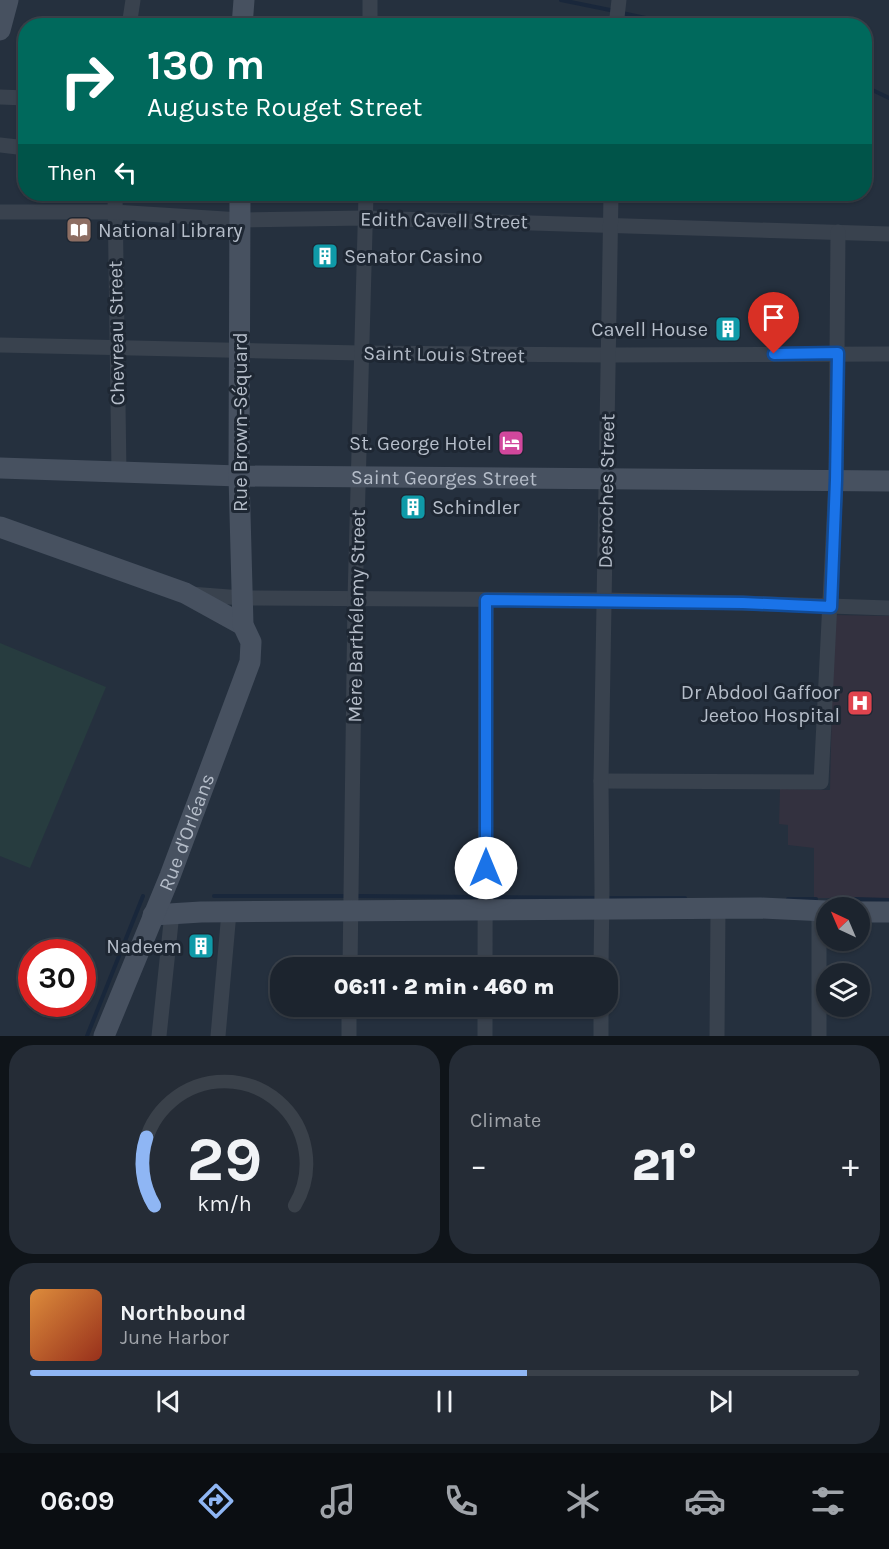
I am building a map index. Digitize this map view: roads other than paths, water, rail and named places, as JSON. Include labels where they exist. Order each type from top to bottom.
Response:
[{"type":"street","points":[[0,30],[8,0]]},
{"type":"street","points":[[130,18],[133,0]]},
{"type":"street","points":[[243,18],[244,0]]},
{"type":"street","points":[[370,0],[370,18]]},
{"type":"street","points":[[617,18],[619,0]]},
{"type":"street","points":[[0,97],[18,98]]},
{"type":"street","points":[[0,145],[18,147]]},
{"type":"street","name":"Chevreau Street","points":[[115,201],[119,473]]},
{"type":"street","name":"Rue Brown-Séquard","points":[[240,201],[239,476],[243,625]]},
{"type":"street","name":"Mère Barthélemy Street","points":[[350,957],[355,599],[366,201]]},
{"type":"street","name":"Desroches Street","points":[[601,957],[601,781],[611,201]]},
{"type":"street","name":"Edith Cavell Street","points":[[0,212],[114,212],[241,220],[365,218],[611,224],[889,234]]},
{"type":"street","points":[[601,781],[821,782],[836,480],[838,232]]},
{"type":"street","name":"Saint Louis Street","points":[[0,345],[362,353],[889,354]]},
{"type":"street","name":"Saint Georges Street","points":[[0,468],[239,476],[889,481]]},
{"type":"street","points":[[0,527],[185,593],[243,625]]},
{"type":"street","points":[[185,593],[242,598],[604,600],[889,608]]},
{"type":"street","points":[[485,957],[486,600]]},
{"type":"street","name":"Rue d'Orléans","points":[[104,1036],[163,914],[167,882],[250,662],[251,642],[243,625]]},
{"type":"street","points":[[167,882],[175,901],[187,910],[201,912]]},
{"type":"street","points":[[159,1036],[163,914],[351,911],[485,901],[602,900],[718,909],[816,911]]},
{"type":"street","points":[[717,1036],[718,909]]},
{"type":"street","points":[[218,1036],[229,912]]},
{"type":"street","points":[[870,912],[889,912]]},
{"type":"street","points":[[819,1036],[822,951]]},
{"type":"street","points":[[349,1036],[350,1017]]},
{"type":"street","points":[[485,1017],[485,1036]]},
{"type":"street","points":[[601,1017],[601,1036]]},
{"type":"waterway","points":[[561,0],[615,11]]},
{"type":"waterway","points":[[622,13],[645,18]]},
{"type":"waterway","points":[[872,90],[889,98]]},
{"type":"waterway","points":[[87,1036],[143,896]]},
{"type":"waterway","points":[[214,896],[349,896]]},
{"type":"waterway","points":[[356,896],[481,897]]},
{"type":"waterway","points":[[488,897],[598,898]]},
{"type":"waterway","points":[[605,898],[685,898]]},
{"type":"waterway","points":[[788,899],[816,899]]},
{"type":"waterway","points":[[870,899],[889,900]]},
{"type":"place","name":"National Library","points":[[79,230]]},
{"type":"place","name":"Senator Casino","points":[[325,256]]},
{"type":"place","name":"Cavell House","points":[[728,329]]},
{"type":"place","name":"St. George Hotel","points":[[511,443]]},
{"type":"place","name":"Schindler","points":[[413,507]]},
{"type":"place","name":"Dr Abdool Gaffoor Jeetoo Hospital","points":[[860,703]]},
{"type":"place","name":"Nadeem","points":[[201,946]]}]
